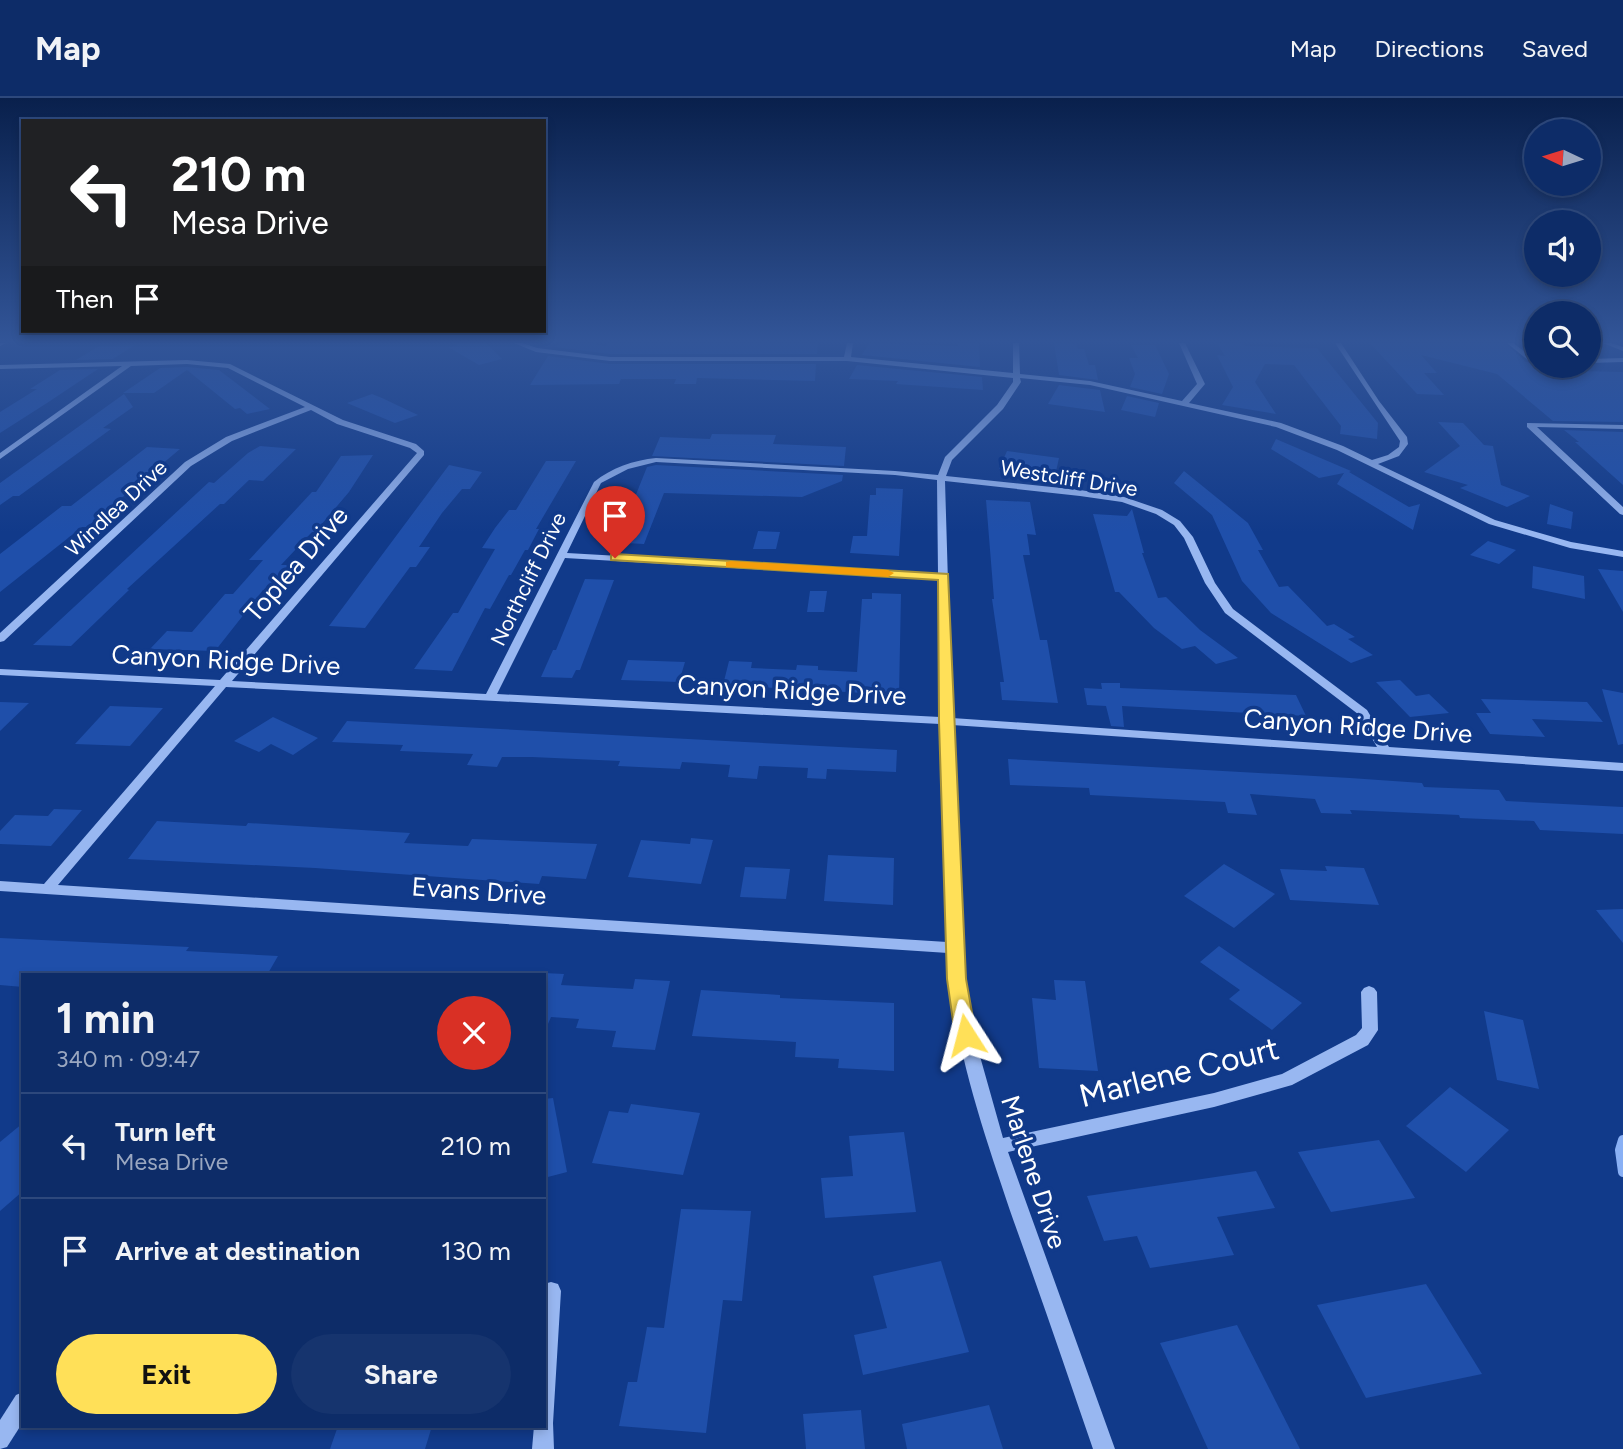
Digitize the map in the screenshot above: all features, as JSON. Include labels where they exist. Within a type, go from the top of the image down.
[{"type":"street","points":[[0,457],[70,406]]},
{"type":"street","points":[[306,406],[310,408]]},
{"type":"street","name":"Marlene Drive","points":[[1001,406],[948,458],[942,478],[946,721],[956,979],[966,1035],[997,1147],[1104,1449]]},
{"type":"street","points":[[1198,406],[1278,425],[1372,463],[1492,522],[1570,545],[1623,554]]},
{"type":"street","points":[[1372,463],[1391,457],[1403,449],[1404,443],[1402,435],[1378,406]]},
{"type":"street","name":"Toplea Drive","points":[[48,888],[421,453],[414,446],[340,422],[310,408]]},
{"type":"street","name":"Windlea Drive","points":[[0,639],[188,464],[229,439],[310,408]]},
{"type":"street","points":[[1623,427],[1531,425],[1623,512]]},
{"type":"street","name":"Westcliff Drive","points":[[639,462],[696,462],[942,478],[1080,493],[1124,500],[1159,512],[1177,523],[1188,537],[1210,583],[1229,611],[1363,712],[1385,750]]},
{"type":"street","name":"Northcliff Drive","points":[[491,696],[598,482],[628,465],[639,462]]},
{"type":"street","points":[[561,555],[944,577]]},
{"type":"street","name":"Canyon Ridge Drive","points":[[0,672],[946,721],[1623,767]]},
{"type":"street","name":"Evans Drive","points":[[0,886],[955,948]]},
{"type":"street","name":"Marlene Court","points":[[997,1147],[1214,1100],[1286,1080],[1362,1040],[1370,1030],[1369,992]]},
{"type":"street","points":[[546,1383],[551,1292]]},
{"type":"street","points":[[0,1440],[21,1405]]},
{"type":"street","points":[[543,1449],[544,1428]]},
{"type":"building","points":[[10,406],[42,406],[0,433],[0,412]]},
{"type":"building","points":[[107,406],[133,407],[103,428],[111,429],[19,496],[13,496],[0,505],[0,483]]},
{"type":"building","points":[[231,406],[266,406],[270,409],[247,414],[240,408]]},
{"type":"building","points":[[354,406],[398,406],[418,415],[395,423]]},
{"type":"building","points":[[1063,406],[1104,406],[1105,412]]},
{"type":"building","points":[[1123,406],[1158,406],[1155,417],[1121,410]]},
{"type":"building","points":[[1228,406],[1271,406],[1276,414]]},
{"type":"building","points":[[1326,406],[1364,406],[1378,423],[1377,439],[1340,434],[1341,426]]},
{"type":"building","points":[[1535,406],[1623,406],[1623,422],[1553,421]]},
{"type":"building","points":[[1438,422],[1463,423],[1484,445],[1493,446],[1501,485],[1530,496],[1507,507],[1460,488],[1468,485],[1424,472],[1460,446]]},
{"type":"building","points":[[1564,430],[1623,432],[1623,485],[1575,442],[1579,442]]},
{"type":"building","points":[[712,434],[776,435],[773,444],[846,447],[844,466],[652,456],[660,437],[710,439]]},
{"type":"building","points":[[1276,439],[1351,471],[1349,472],[1409,507],[1420,504],[1413,530],[1337,484],[1344,473],[1319,478],[1271,449]]},
{"type":"building","points":[[260,446],[296,449],[263,481],[249,480],[224,504],[220,504],[127,589],[129,590],[71,646],[33,645],[209,482],[214,483]]},
{"type":"building","points":[[147,447],[180,449],[87,527],[82,527],[0,592],[0,554],[62,506],[71,506]]},
{"type":"building","points":[[1007,451],[1059,458],[1055,476],[999,469]]},
{"type":"building","points":[[373,455],[349,492],[315,532],[281,565],[289,565],[268,591],[263,590],[215,651],[150,649],[167,631],[192,632],[225,594],[233,594],[263,560],[249,560],[312,492],[316,492],[341,456]]},
{"type":"building","points":[[546,461],[576,461],[536,529],[539,529],[528,550],[525,550],[490,609],[485,608],[452,671],[414,669],[453,613],[458,613],[495,549],[482,548],[509,510],[516,510]]},
{"type":"building","points":[[449,465],[482,472],[470,489],[462,489],[442,513],[419,547],[430,547],[416,567],[410,567],[365,628],[329,626]]},
{"type":"building","points":[[656,465],[843,475],[842,481],[802,497],[664,493],[644,544],[606,542],[626,496],[635,497],[647,467]]},
{"type":"building","points":[[1184,471],[1248,523],[1263,550],[1258,550],[1279,587],[1288,586],[1327,626],[1334,624],[1355,637],[1348,639],[1373,655],[1351,663],[1271,613],[1242,581],[1212,515],[1174,483]]},
{"type":"building","points":[[876,488],[903,489],[899,556],[850,553],[853,536],[867,536],[870,495],[876,495]]},
{"type":"building","points":[[986,500],[1030,502],[1036,535],[1027,534],[1030,555],[1023,555],[1040,640],[1047,640],[1058,703],[1002,700],[1000,682],[1004,682],[992,599]]},
{"type":"building","points":[[1550,504],[1573,512],[1571,529],[1547,524]]},
{"type":"building","points":[[1132,509],[1142,553],[1158,598],[1166,597],[1200,630],[1238,658],[1216,664],[1195,646],[1182,649],[1154,628],[1119,592],[1115,592],[1093,514],[1127,516]]},
{"type":"building","points":[[758,531],[780,532],[776,549],[753,549]]},
{"type":"building","points":[[1488,541],[1516,550],[1499,564],[1470,555]]},
{"type":"building","points":[[1533,566],[1584,576],[1585,599],[1532,588]]},
{"type":"building","points":[[1598,569],[1623,571],[1623,612]]},
{"type":"building","points":[[585,579],[614,580],[580,670],[576,670],[572,678],[541,677],[553,650],[556,650]]},
{"type":"building","points":[[810,591],[827,591],[824,612],[807,612]]},
{"type":"building","points":[[872,593],[901,594],[899,695],[723,685],[729,661],[752,662],[751,668],[796,670],[797,665],[818,666],[818,670],[857,672],[862,599],[872,599]]},
{"type":"building","points":[[628,660],[685,662],[679,682],[621,680]]},
{"type":"building","points":[[1400,680],[1416,696],[1429,694],[1449,713],[1410,717],[1376,682]]},
{"type":"building","points":[[1101,683],[1120,683],[1120,688],[1296,695],[1306,716],[1122,706],[1124,727],[1111,726],[1106,706],[1087,705],[1084,688],[1102,689]]},
{"type":"building","points":[[1602,689],[1623,693],[1623,744],[1618,745]]},
{"type":"building","points":[[1481,699],[1587,702],[1603,722],[1532,719],[1545,737],[1490,734],[1476,713],[1491,713]]},
{"type":"building","points":[[0,702],[29,703],[0,731]]},
{"type":"building","points":[[110,706],[163,708],[130,746],[75,744]]},
{"type":"building","points":[[273,717],[318,738],[293,755],[271,744],[259,752],[234,741]]},
{"type":"building","points":[[347,721],[897,750],[896,772],[827,769],[826,779],[807,778],[808,768],[759,766],[757,779],[728,777],[730,765],[682,762],[680,769],[618,766],[620,761],[502,757],[497,767],[467,765],[473,754],[400,751],[403,745],[332,742]]},
{"type":"building","points":[[1008,759],[1350,778],[1422,783],[1424,787],[1499,790],[1506,801],[1623,807],[1623,834],[1540,830],[1534,821],[1460,818],[1459,815],[1350,810],[1352,814],[1321,813],[1315,799],[1250,794],[1257,815],[1228,813],[1225,802],[1090,795],[1089,788],[1010,785]]},
{"type":"building","points":[[54,809],[82,810],[51,846],[0,844],[0,831],[15,815],[48,816]]},
{"type":"building","points":[[157,821],[246,826],[248,823],[410,833],[404,843],[468,846],[472,839],[597,844],[586,879],[542,876],[539,884],[315,868],[128,859]]},
{"type":"building","points":[[691,838],[713,840],[701,884],[628,877],[641,840],[690,844]]},
{"type":"building","points":[[828,855],[894,858],[893,905],[824,901]]},
{"type":"building","points":[[1224,864],[1275,894],[1234,928],[1184,896]]},
{"type":"building","points":[[1325,866],[1364,868],[1379,905],[1290,900],[1280,869],[1327,871]]},
{"type":"building","points":[[745,867],[790,869],[786,899],[740,897]]},
{"type":"building","points":[[1623,909],[1623,943],[1596,910]]},
{"type":"building","points":[[0,938],[189,947],[186,951],[278,956],[268,973],[21,973],[21,987],[0,985]]},
{"type":"building","points":[[1219,946],[1302,1003],[1272,1030],[1229,999],[1240,990],[1200,962]]},
{"type":"building","points":[[546,973],[564,974],[561,985],[633,989],[635,979],[670,981],[655,1050],[612,1047],[616,1031],[576,1028],[579,1019],[551,1017],[548,1024]]},
{"type":"building","points":[[1054,980],[1085,981],[1098,1071],[1039,1068],[1032,998],[1056,1000]]},
{"type":"building","points":[[701,990],[780,995],[780,998],[894,1003],[894,1071],[838,1068],[839,1059],[795,1057],[796,1042],[692,1036]]},
{"type":"building","points":[[1484,1011],[1523,1020],[1539,1089],[1497,1080]]},
{"type":"building","points":[[1450,1087],[1509,1130],[1466,1172],[1406,1126]]},
{"type":"building","points":[[553,1098],[567,1172],[546,1177],[546,1099]]},
{"type":"building","points":[[631,1104],[700,1113],[683,1175],[592,1163],[609,1111],[628,1113]]},
{"type":"building","points":[[21,1125],[21,1193],[0,1211],[0,1142]]},
{"type":"building","points":[[904,1132],[916,1212],[825,1218],[821,1178],[853,1176],[849,1136]]},
{"type":"building","points":[[1379,1140],[1415,1198],[1331,1212],[1298,1152]]},
{"type":"building","points":[[1256,1171],[1275,1208],[1217,1217],[1234,1255],[1150,1268],[1137,1236],[1104,1241],[1087,1196]]},
{"type":"building","points":[[681,1209],[751,1211],[742,1301],[723,1300],[706,1433],[619,1426],[628,1382],[637,1382],[647,1327],[664,1328]]},
{"type":"building","points":[[941,1261],[969,1352],[863,1375],[854,1335],[887,1328],[873,1276]]},
{"type":"building","points":[[1426,1284],[1482,1374],[1366,1398],[1317,1305]]},
{"type":"building","points":[[1237,1325],[1300,1449],[1208,1449],[1160,1343]]},
{"type":"building","points":[[989,1405],[1003,1449],[907,1449],[902,1424]]},
{"type":"building","points":[[861,1410],[865,1449],[806,1449],[803,1414]]},
{"type":"building","points":[[337,1428],[431,1428],[425,1449],[330,1449]]},
{"type":"waterway","points":[[1623,1140],[1620,1150],[1623,1172]]},
{"type":"slow traffic","points":[[731,564],[888,573]]},
{"type":"route","points":[[615,558],[944,577],[946,721],[956,979],[966,1035]]}]
